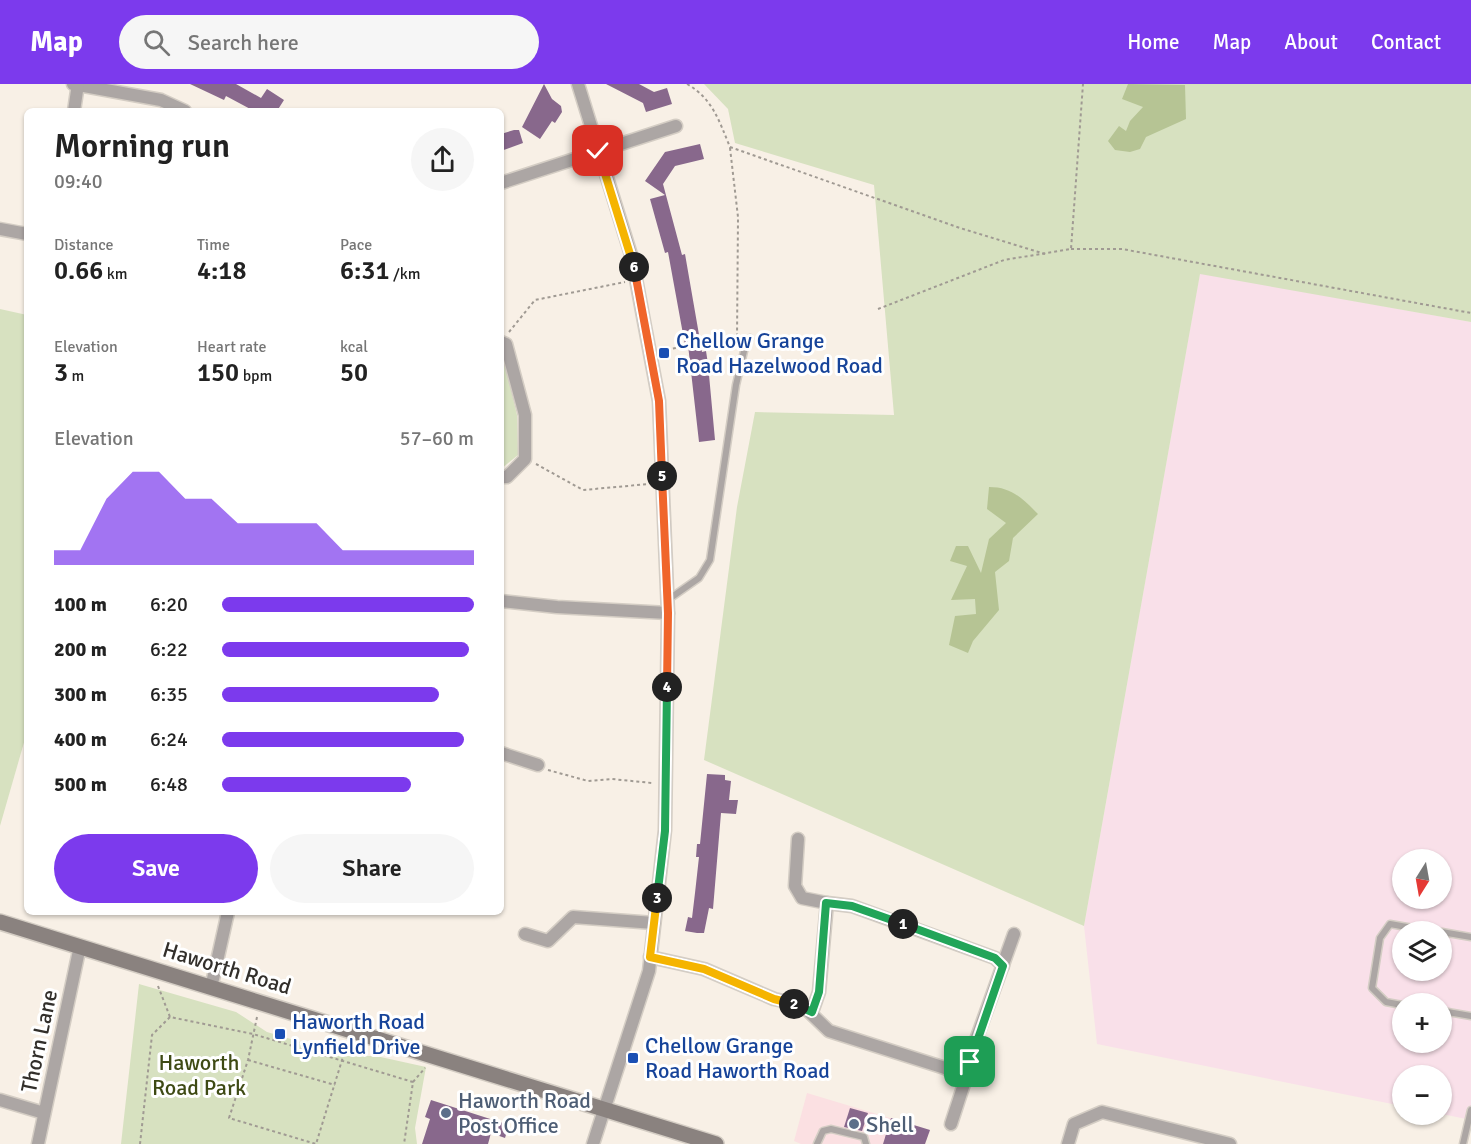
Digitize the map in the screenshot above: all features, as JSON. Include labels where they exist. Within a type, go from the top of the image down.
[{"type":"main road","name":"Haworth Road","points":[[0,922],[716,1144]]},
{"type":"street","points":[[73,84],[161,100],[178,108]]},
{"type":"street","points":[[74,108],[78,84]]},
{"type":"street","points":[[578,84],[636,279],[659,401],[668,599],[665,831],[649,971],[593,1144]]},
{"type":"street","points":[[504,182],[676,126]]},
{"type":"street","points":[[0,229],[24,233]]},
{"type":"street","points":[[504,337],[525,415],[525,459],[507,477],[504,477]]},
{"type":"street","points":[[504,601],[557,608],[668,613]]},
{"type":"street","points":[[504,754],[538,765]]},
{"type":"street","points":[[798,839],[795,886],[802,898],[852,906],[995,958],[1003,966]]},
{"type":"street","points":[[812,1012],[819,992],[826,903]]},
{"type":"street","points":[[211,988],[227,915]]},
{"type":"street","points":[[525,934],[548,941],[573,917],[654,923]]},
{"type":"street","points":[[951,1124],[964,1084],[962,1078],[1014,934]]},
{"type":"street","name":"Thorn Lane","points":[[38,1144],[80,946]]},
{"type":"street","points":[[650,957],[720,975],[774,999],[802,1005],[830,1031],[945,1068],[962,1078]]},
{"type":"street","points":[[0,1100],[45,1113]]},
{"type":"street","points":[[1068,1144],[1074,1124],[1102,1112],[1230,1144]]},
{"type":"lane","points":[[668,599],[699,578],[710,560],[736,385],[745,346],[750,338]]},
{"type":"lane","points":[[1392,924],[1380,938],[1372,988],[1386,1002],[1392,1003]]},
{"type":"lane","points":[[1452,934],[1471,937]]},
{"type":"lane","points":[[1452,1013],[1471,1016]]},
{"type":"lane","points":[[1463,1144],[1471,1110]]},
{"type":"lane","points":[[817,1144],[823,1131],[831,1129],[864,1137],[866,1144]]},
{"type":"path","points":[[687,84],[700,91],[712,105],[730,147],[738,217],[736,339]]},
{"type":"path","points":[[1071,249],[1083,84]]},
{"type":"path","points":[[730,147],[960,228],[1045,254]]},
{"type":"path","points":[[878,309],[1005,260],[1071,249],[1122,249],[1471,313]]},
{"type":"path","points":[[504,337],[535,300],[636,279]]},
{"type":"path","points":[[650,352],[750,338]]},
{"type":"path","points":[[525,459],[583,490],[663,483]]},
{"type":"path","points":[[538,765],[556,775],[588,781],[612,779],[666,784]]},
{"type":"path","points":[[152,969],[170,1017]]},
{"type":"path","points":[[260,1002],[248,1060],[229,1118],[316,1144],[352,1030]]},
{"type":"path","points":[[170,1017],[253,1034],[413,1082]]},
{"type":"path","points":[[140,1144],[152,1035],[170,1017]]},
{"type":"path","points":[[248,1060],[335,1085]]},
{"type":"path","points":[[404,1144],[413,1082],[426,1067]]},
{"type":"shaded area","points":[[1200,273],[1471,322],[1471,1120],[1452,1116],[1452,1065],[1392,1065],[1392,1104],[1097,1044],[1084,926]]},
{"type":"shaded area","name":"Shell","points":[[807,1093],[930,1130],[925,1144],[801,1144],[794,1141]]},
{"type":"green space","points":[[704,84],[1471,84],[1471,322],[1200,274],[1084,926],[704,760],[737,507],[755,412],[894,415],[874,185],[735,143],[728,109]]},
{"type":"green space","points":[[1128,84],[1185,85],[1186,119],[1146,137],[1140,149],[1130,152],[1115,150],[1108,141],[1119,126],[1126,131],[1130,121],[1143,107],[1122,99]]},
{"type":"green space","points":[[0,309],[24,314],[24,742],[0,826]]},
{"type":"green space","points":[[504,361],[517,415],[518,455],[504,467]]},
{"type":"green space","points":[[989,487],[1011,492],[1038,514],[1013,538],[1009,561],[995,572],[999,610],[973,641],[968,653],[949,645],[955,616],[976,614],[975,599],[951,600],[967,566],[950,561],[956,546],[968,546],[981,573],[989,539],[1006,523],[987,509]]},
{"type":"green space","name":"Haworth Road Park","points":[[139,984],[236,1012],[267,1032],[348,1056],[376,1056],[426,1067],[415,1128],[417,1144],[121,1144]]},
{"type":"building","points":[[190,84],[236,84],[261,98],[267,89],[284,100],[279,108],[248,108],[226,96],[224,100]]},
{"type":"building","points":[[544,84],[552,99],[561,106],[562,112],[555,123],[552,121],[540,139],[522,127]]},
{"type":"building","points":[[606,84],[639,84],[654,92],[667,88],[672,104],[646,112],[643,103]]},
{"type":"building","points":[[519,130],[523,143],[504,150],[504,133]]},
{"type":"building","points":[[700,144],[704,159],[675,166],[663,184],[682,255],[685,254],[702,352],[706,351],[708,364],[715,440],[699,442],[688,345],[685,345],[668,252],[665,253],[650,199],[665,195],[645,181],[665,152]]},
{"type":"building","points":[[707,774],[725,775],[725,780],[731,781],[729,800],[738,800],[736,814],[721,813],[713,909],[709,908],[704,933],[697,933],[685,931],[688,917],[692,918],[699,857],[696,857],[697,844],[700,844]]},
{"type":"building","points":[[431,1100],[509,1125],[505,1138],[491,1133],[488,1144],[422,1144],[430,1119],[425,1117]]},
{"type":"building","points":[[850,1108],[868,1113],[862,1131],[844,1127]]},
{"type":"building","points":[[891,1118],[930,1130],[925,1144],[883,1144]]},
{"type":"place","name":"Chellow Grange Road Hazelwood Road","points":[[664,353]]},
{"type":"place","name":"Haworth Road Lynfield Drive","points":[[280,1034]]},
{"type":"place","name":"Chellow Grange Road Haworth Road","points":[[633,1058]]},
{"type":"place","name":"Haworth Road Post Office","points":[[446,1113]]},
{"type":"place","name":"Shell","points":[[854,1124]]},
{"type":"route","points":[[598,151],[632,258],[659,401],[668,613],[666,784],[665,831],[650,957],[704,969],[774,999],[802,1005],[812,1012],[819,992],[826,903],[852,906],[995,958],[1003,966],[970,1062]]}]
